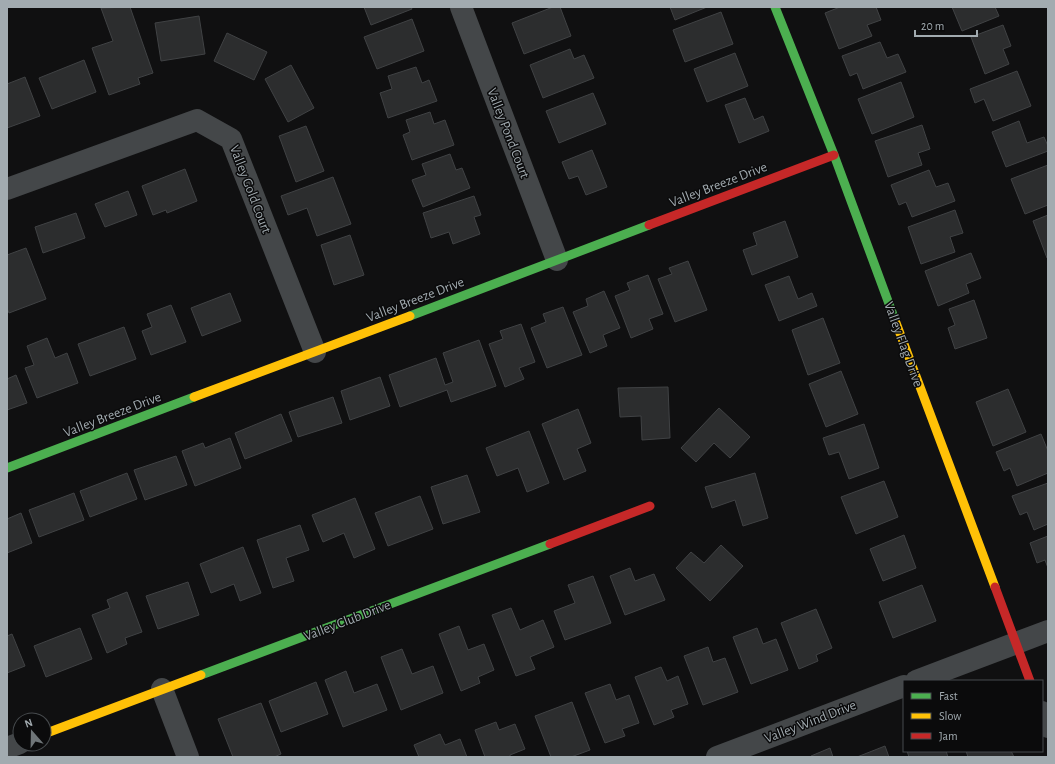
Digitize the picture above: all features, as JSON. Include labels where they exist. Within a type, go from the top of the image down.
[{"type":"street","name":"Valley Pond Court","points":[[461,7],[557,260]]},
{"type":"street","name":"Valley Flag Drive","points":[[775,7],[834,155],[1030,680]]},
{"type":"street","name":"Valley Gold Court","points":[[7,189],[197,120],[231,139],[315,352]]},
{"type":"street","name":"Valley Breeze Drive","points":[[7,468],[834,155]]},
{"type":"street","name":"Valley Club Drive","points":[[52,731],[650,506]]},
{"type":"street","points":[[919,680],[1048,631]]},
{"type":"street","name":"Valley Wind Drive","points":[[717,757],[903,686]]},
{"type":"street","points":[[162,690],[188,757]]},
{"type":"street","points":[[1043,714],[1048,727]]},
{"type":"building","points":[[130,7],[153,73],[138,78],[140,84],[109,95],[92,48],[113,41],[101,8]]},
{"type":"building","points":[[364,7],[411,7],[412,9],[371,25]]},
{"type":"building","points":[[553,7],[560,7],[571,36],[524,54],[512,23]]},
{"type":"building","points":[[670,7],[707,7],[675,20]]},
{"type":"building","points":[[840,7],[876,7],[881,20],[867,25],[872,36],[839,49],[825,13]]},
{"type":"building","points":[[952,7],[995,7],[999,16],[962,31]]},
{"type":"building","points":[[721,12],[733,44],[685,62],[673,30]]},
{"type":"building","points":[[199,16],[205,54],[161,61],[155,23]]},
{"type":"building","points":[[412,19],[424,51],[377,69],[364,37]]},
{"type":"building","points":[[1003,25],[1011,46],[1003,49],[1009,64],[985,74],[971,37]]},
{"type":"building","points":[[227,33],[267,52],[254,80],[214,61]]},
{"type":"building","points":[[880,42],[887,58],[898,54],[906,72],[863,89],[857,73],[850,76],[842,56]]},
{"type":"building","points":[[570,49],[574,59],[584,55],[594,78],[543,98],[530,65]]},
{"type":"building","points":[[735,53],[748,86],[707,102],[694,69]]},
{"type":"building","points":[[84,60],[96,92],[52,109],[39,78]]},
{"type":"building","points":[[291,65],[314,108],[288,122],[265,79]]},
{"type":"building","points":[[416,67],[422,83],[429,80],[437,101],[388,118],[380,93],[392,89],[388,76]]},
{"type":"building","points":[[1017,71],[1031,106],[993,121],[984,99],[975,103],[970,89]]},
{"type":"building","points":[[25,77],[40,116],[7,128],[7,84]]},
{"type":"building","points":[[901,82],[914,117],[872,134],[858,99]]},
{"type":"building","points":[[593,93],[606,124],[559,143],[546,111]]},
{"type":"building","points":[[745,98],[754,120],[763,116],[769,131],[739,143],[725,105]]},
{"type":"building","points":[[430,112],[434,124],[445,120],[454,145],[412,160],[403,135],[410,132],[406,120]]},
{"type":"building","points":[[1019,121],[1027,143],[1044,137],[1048,146],[1048,151],[1006,167],[992,132]]},
{"type":"building","points":[[922,125],[930,149],[918,153],[922,165],[888,177],[875,141]]},
{"type":"building","points":[[306,126],[324,171],[296,182],[279,136]]},
{"type":"building","points":[[592,150],[607,187],[586,195],[578,176],[569,179],[562,162]]},
{"type":"building","points":[[450,154],[456,170],[462,168],[470,188],[423,207],[412,180],[426,175],[422,164]]},
{"type":"building","points":[[1048,165],[1048,205],[1025,214],[1011,179]]},
{"type":"building","points":[[185,169],[197,201],[167,213],[166,210],[153,215],[142,186]]},
{"type":"building","points":[[929,170],[936,187],[948,183],[955,201],[912,217],[906,202],[899,205],[891,185]]},
{"type":"building","points":[[333,177],[351,224],[317,236],[307,208],[288,215],[281,196]]},
{"type":"building","points":[[128,191],[137,215],[105,227],[95,204]]},
{"type":"building","points":[[474,196],[481,215],[474,217],[480,234],[453,244],[449,232],[431,238],[423,213]]},
{"type":"building","points":[[955,210],[963,233],[950,237],[955,252],[921,264],[908,227]]},
{"type":"building","points":[[76,213],[85,238],[43,253],[35,227]]},
{"type":"building","points":[[1048,215],[1048,258],[1047,258],[1033,221]]},
{"type":"building","points":[[785,221],[798,257],[752,275],[743,250],[757,245],[753,233]]},
{"type":"building","points":[[350,235],[364,275],[334,285],[321,245]]},
{"type":"building","points":[[26,248],[46,299],[9,313],[7,308],[7,255]]},
{"type":"building","points":[[971,253],[981,278],[966,284],[969,293],[938,306],[925,271]]},
{"type":"building","points":[[688,261],[707,310],[675,322],[658,279],[672,274],[669,268]]},
{"type":"building","points":[[648,275],[663,314],[649,319],[653,329],[631,338],[615,296],[630,290],[627,283]]},
{"type":"building","points":[[789,276],[798,299],[812,293],[817,306],[779,321],[765,285]]},
{"type":"building","points":[[604,291],[620,328],[603,335],[607,346],[590,353],[573,312],[588,306],[586,299]]},
{"type":"building","points":[[230,293],[241,321],[202,336],[191,308]]},
{"type":"building","points":[[974,300],[987,338],[955,349],[948,328],[955,325],[949,309]]},
{"type":"building","points":[[171,305],[186,342],[151,355],[142,331],[152,327],[147,314]]},
{"type":"building","points":[[563,307],[582,355],[547,368],[531,328],[546,322],[543,314]]},
{"type":"building","points":[[823,318],[840,363],[808,375],[792,330]]},
{"type":"building","points":[[521,324],[535,362],[519,368],[524,379],[505,387],[489,344],[503,339],[500,331]]},
{"type":"building","points":[[124,327],[136,359],[90,376],[78,344]]},
{"type":"building","points":[[47,338],[55,358],[67,353],[78,383],[37,398],[25,368],[34,365],[27,346]]},
{"type":"building","points":[[479,340],[496,386],[451,402],[447,390],[400,407],[389,375],[436,358],[445,385],[453,382],[443,353]]},
{"type":"building","points":[[841,371],[858,414],[826,427],[809,384]]},
{"type":"building","points":[[16,375],[27,403],[7,410],[7,379]]},
{"type":"building","points":[[380,377],[390,406],[350,420],[341,391]]},
{"type":"building","points":[[668,387],[670,438],[642,440],[641,416],[620,417],[618,388]]},
{"type":"building","points":[[1008,389],[1026,432],[993,446],[976,402]]},
{"type":"building","points":[[333,397],[342,423],[298,437],[289,412]]},
{"type":"building","points":[[719,408],[750,437],[730,458],[714,443],[696,462],[681,448]]},
{"type":"building","points":[[578,409],[591,443],[577,449],[586,471],[564,480],[542,424]]},
{"type":"building","points":[[281,414],[292,441],[245,459],[235,433]]},
{"type":"building","points":[[864,424],[879,468],[849,479],[839,452],[829,455],[823,438]]},
{"type":"building","points":[[529,431],[549,483],[527,492],[518,468],[497,476],[486,448]]},
{"type":"building","points":[[1041,434],[1048,451],[1048,473],[1017,486],[1010,468],[1004,471],[996,452]]},
{"type":"building","points":[[230,438],[241,468],[195,486],[182,451],[203,443],[205,448]]},
{"type":"building","points":[[176,456],[187,485],[145,500],[134,470]]},
{"type":"building","points":[[127,473],[137,499],[90,517],[80,491]]},
{"type":"building","points":[[755,473],[768,518],[743,526],[735,500],[712,508],[705,487]]},
{"type":"building","points":[[467,475],[480,512],[443,524],[431,487]]},
{"type":"building","points":[[884,481],[898,517],[856,534],[841,497]]},
{"type":"building","points":[[1048,483],[1048,524],[1034,530],[1027,512],[1020,515],[1012,496]]},
{"type":"building","points":[[74,493],[84,520],[39,537],[29,510]]},
{"type":"building","points":[[420,496],[433,529],[388,546],[375,513]]},
{"type":"building","points":[[355,498],[375,549],[354,558],[344,533],[323,542],[312,515]]},
{"type":"building","points":[[21,513],[32,543],[7,553],[7,519]]},
{"type":"building","points":[[300,525],[309,550],[286,558],[294,581],[273,588],[257,540]]},
{"type":"building","points":[[904,535],[916,568],[883,581],[870,549]]},
{"type":"building","points":[[1048,536],[1048,568],[1045,560],[1037,563],[1030,543]]},
{"type":"building","points":[[721,545],[743,566],[710,601],[676,568],[691,552],[704,563]]},
{"type":"building","points":[[243,547],[261,593],[240,601],[234,584],[211,593],[200,564]]},
{"type":"building","points":[[630,568],[635,581],[654,574],[665,600],[625,615],[610,576]]},
{"type":"building","points":[[593,576],[611,623],[565,640],[554,611],[575,603],[568,585]]},
{"type":"building","points":[[188,582],[199,615],[158,629],[146,596]]},
{"type":"building","points":[[922,585],[936,621],[893,638],[879,602]]},
{"type":"building","points":[[127,592],[142,632],[125,638],[127,644],[107,653],[92,615],[110,608],[107,600]]},
{"type":"building","points":[[511,608],[520,630],[543,620],[554,647],[530,657],[535,669],[516,676],[492,615]]},
{"type":"building","points":[[816,609],[832,648],[816,655],[818,661],[799,669],[781,623]]},
{"type":"building","points":[[459,626],[468,650],[484,644],[494,670],[478,677],[480,683],[461,691],[439,634]]},
{"type":"building","points":[[80,628],[92,659],[46,677],[34,646]]},
{"type":"building","points":[[757,628],[763,644],[776,639],[788,670],[751,684],[733,637]]},
{"type":"building","points":[[12,634],[25,666],[7,673],[7,636]]},
{"type":"building","points":[[708,647],[713,662],[725,658],[738,692],[703,705],[684,656]]},
{"type":"building","points":[[402,649],[412,674],[433,666],[443,693],[401,710],[381,657]]},
{"type":"building","points":[[661,667],[667,681],[678,676],[688,704],[671,710],[674,717],[654,725],[635,677]]},
{"type":"building","points":[[346,671],[354,693],[377,684],[387,710],[343,727],[325,680]]},
{"type":"building","points":[[316,682],[328,714],[281,732],[269,701]]},
{"type":"building","points":[[610,684],[616,700],[629,695],[639,723],[622,729],[625,736],[605,743],[585,693]]},
{"type":"building","points":[[572,702],[590,750],[571,757],[551,757],[535,716]]},
{"type":"building","points":[[261,703],[281,754],[274,757],[233,757],[218,719]]},
{"type":"building","points":[[496,722],[499,730],[515,724],[525,749],[510,755],[510,757],[485,757],[475,730]]},
{"type":"building","points":[[440,734],[445,745],[460,739],[467,757],[419,757],[414,745]]},
{"type":"building","points":[[885,746],[889,757],[857,757]]},
{"type":"building","points":[[830,748],[833,757],[811,756]]},
{"type":"building","points":[[907,752],[946,752],[948,757],[909,757]]},
{"type":"building","points":[[966,752],[1012,752],[1014,757],[968,757]]},
{"type":"traffic: fast","points":[[775,7],[834,155],[895,320]]},
{"type":"traffic: fast","points":[[410,316],[649,225]]},
{"type":"traffic: fast","points":[[7,468],[194,397]]},
{"type":"traffic: fast","points":[[201,675],[550,544]]},
{"type":"traffic: slow","points":[[194,397],[410,316]]},
{"type":"traffic: slow","points":[[895,320],[995,587]]},
{"type":"traffic: slow","points":[[52,731],[201,675]]},
{"type":"traffic: jam","points":[[649,225],[834,155]]},
{"type":"traffic: jam","points":[[550,544],[650,506]]},
{"type":"traffic: jam","points":[[995,587],[1030,680]]}]
